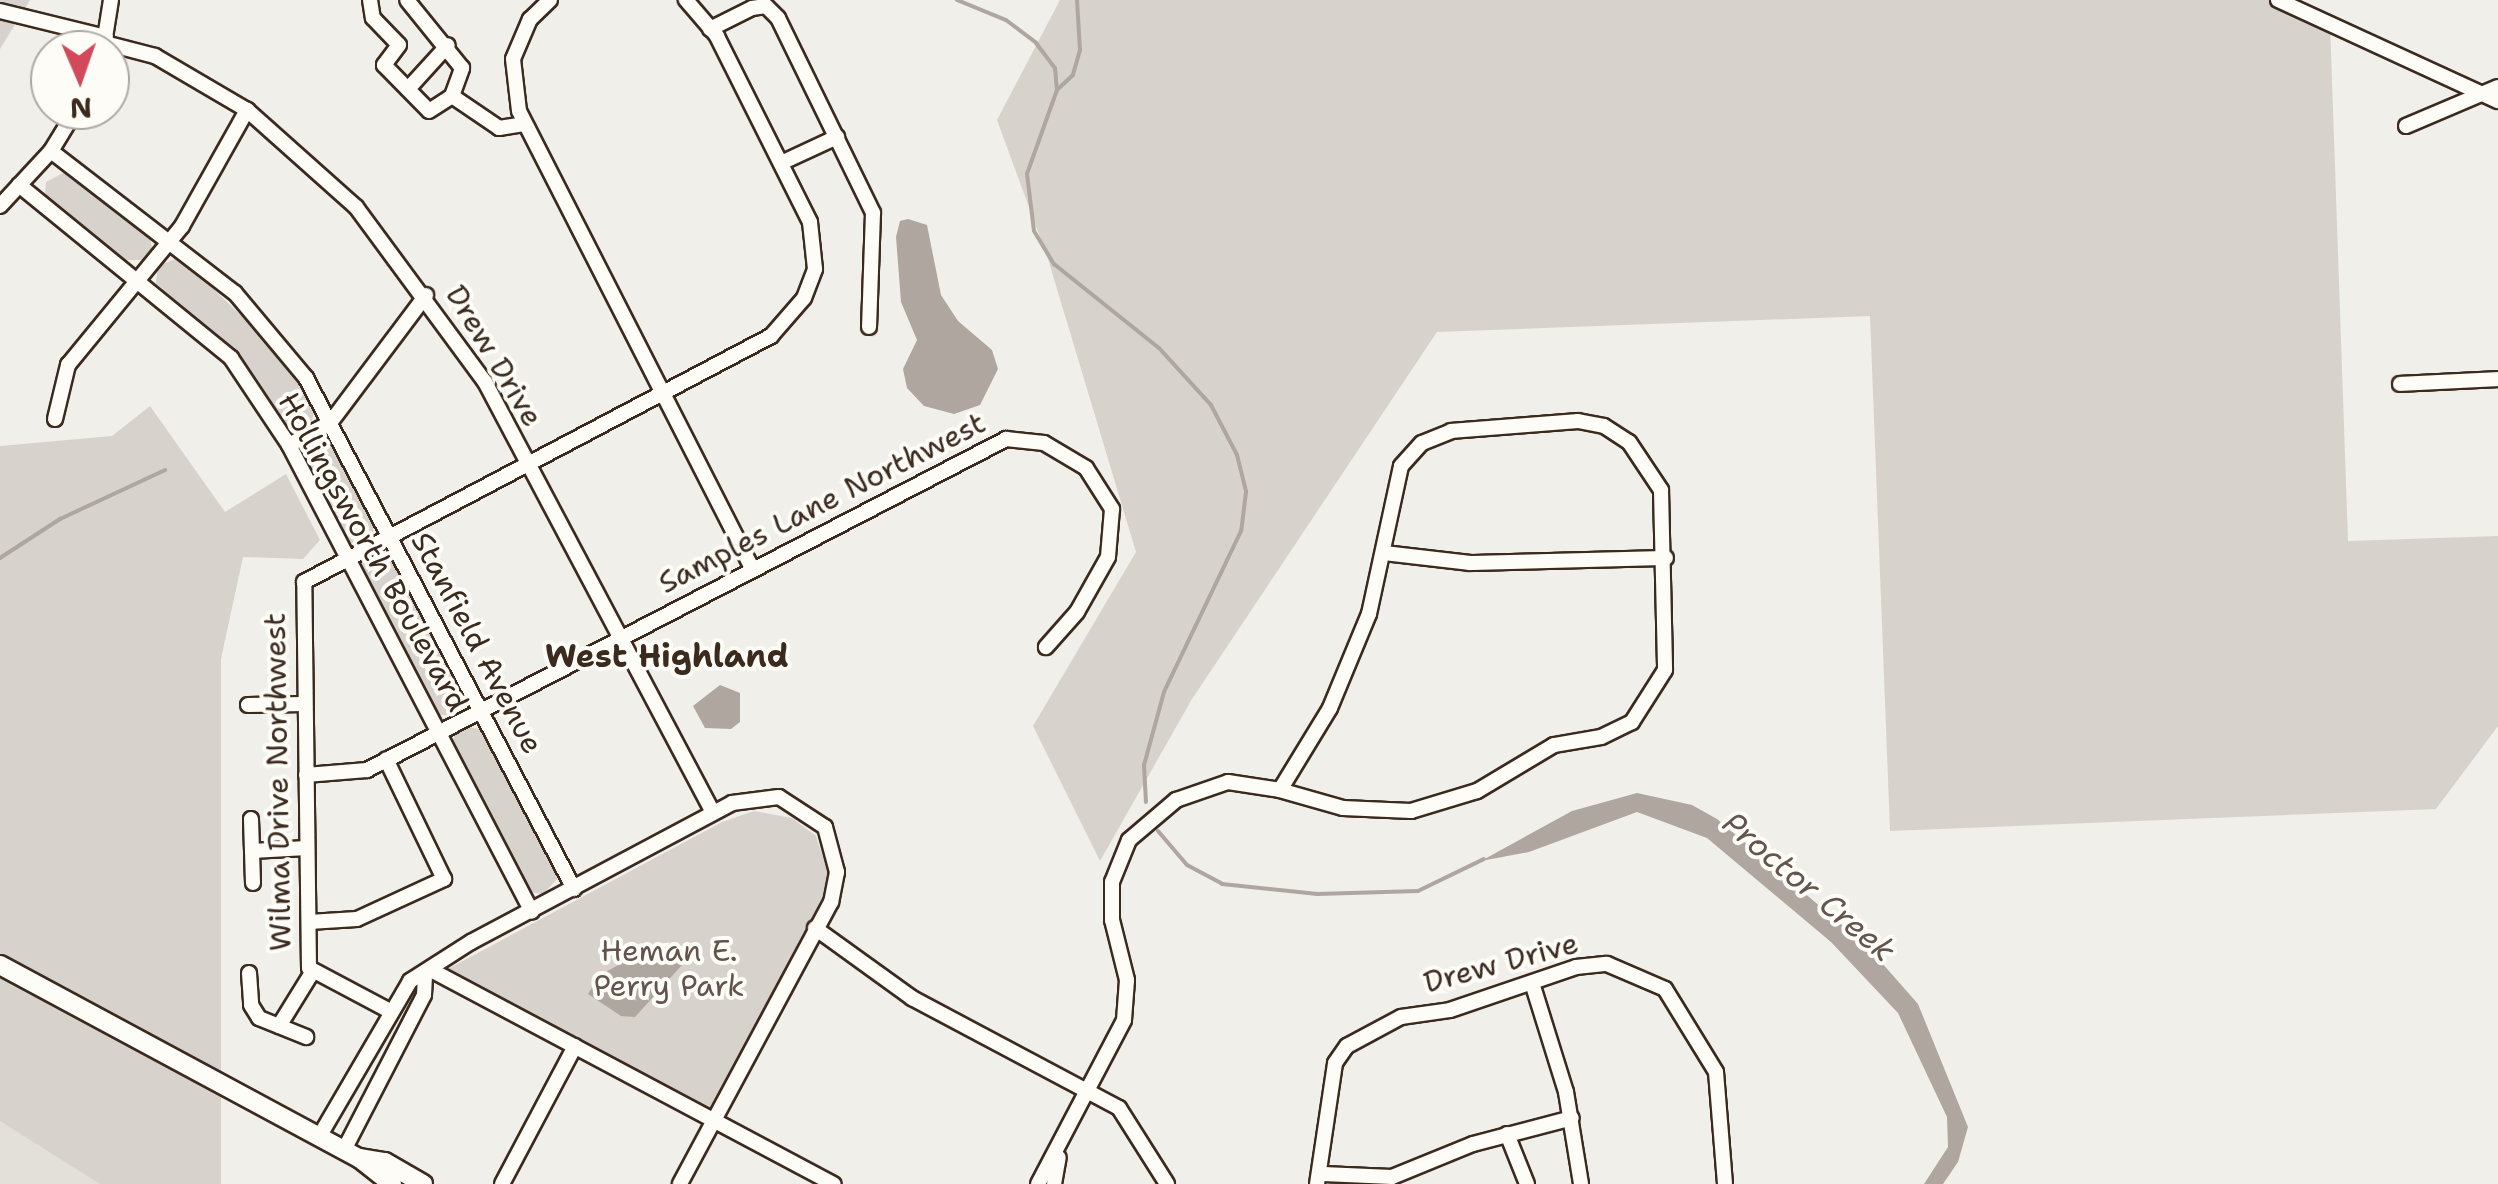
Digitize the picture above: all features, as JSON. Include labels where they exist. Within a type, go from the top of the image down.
[{"type":"street","points":[[106,30],[111,0]]},
{"type":"street","points":[[370,0],[373,18],[400,45],[384,65],[429,111],[452,96],[462,68],[448,45],[407,0]]},
{"type":"street","points":[[550,0],[530,19],[513,59],[524,124],[752,568]]},
{"type":"street","points":[[348,556],[390,539],[771,336],[804,298],[815,269],[810,222],[710,28],[686,0]]},
{"type":"street","points":[[2278,0],[2498,101]]},
{"type":"street","points":[[710,28],[766,6],[837,137],[876,225],[868,327]]},
{"type":"street","name":"Drew Drive","points":[[0,12],[60,30]]},
{"type":"street","points":[[408,89],[448,45]]},
{"type":"street","name":"Drew Drive","points":[[130,50],[155,56],[246,110],[356,207],[426,296],[485,382],[616,640],[713,812]]},
{"type":"street","points":[[2406,126],[2478,92],[2498,87]]},
{"type":"street","points":[[452,96],[499,128],[524,124]]},
{"type":"street","points":[[55,419],[68,365],[171,239],[246,110]]},
{"type":"street","points":[[0,206],[63,130]]},
{"type":"street","points":[[782,163],[837,137]]},
{"type":"street","name":"Stanfield Avenue","points":[[50,150],[171,239],[268,328],[330,422],[574,889]]},
{"type":"street","name":"Hollingsworth Boulevard","points":[[19,185],[140,279],[231,358],[289,445],[532,912]]},
{"type":"street","points":[[289,445],[330,422],[426,296]]},
{"type":"street","points":[[2400,384],[2498,378]]},
{"type":"street","points":[[1038,1184],[1060,1152],[1128,1003],[1112,882],[1129,840],[1176,800],[1228,782],[1280,790],[1327,806],[1411,811],[1476,791],[1554,745],[1601,737],[1632,722],[1664,670],[1666,558],[1661,490],[1652,469],[1616,434],[1578,422],[1478,426],[1422,443],[1401,466],[1384,553],[1350,664],[1280,790]]},
{"type":"street","name":"Samples Lane Northwest","points":[[306,775],[367,770],[973,451],[1006,439],[1044,443],[1086,468],[1112,509],[1108,557],[1077,612],[1046,646]]},
{"type":"street","points":[[1384,553],[1470,564],[1666,558]]},
{"type":"street","name":"Wilma Drive Northwest","points":[[280,1026],[313,972],[308,922],[304,582],[348,556]]},
{"type":"street","points":[[248,706],[304,704]]},
{"type":"street","points":[[308,922],[357,919],[444,879],[386,759]]},
{"type":"street","points":[[319,1138],[388,1010],[410,981],[713,812],[749,798],[779,797],[825,827],[836,872],[831,902],[680,1184]]},
{"type":"street","points":[[251,818],[253,884]]},
{"type":"street","points":[[252,851],[307,848]]},
{"type":"street","points":[[816,928],[912,998],[1134,1123],[1166,1184]]},
{"type":"street","name":"Drew Drive","points":[[1320,1179],[1335,1063],[1348,1046],[1400,1017],[1533,986],[1576,967],[1607,964],[1665,989],[1716,1072],[1724,1184]]},
{"type":"street","points":[[0,965],[351,1154],[392,1184]]},
{"type":"street","name":"Wilma Drive Northwest","points":[[313,972],[388,1010]]},
{"type":"street","points":[[249,974],[251,1005],[259,1018],[306,1038]]},
{"type":"street","points":[[428,974],[575,1046],[834,1184]]},
{"type":"street","points":[[351,1154],[424,995],[428,974]]},
{"type":"street","points":[[1533,986],[1572,1118],[1582,1184]]},
{"type":"street","points":[[502,1184],[575,1046]]},
{"type":"street","points":[[1320,1179],[1392,1178],[1506,1134],[1572,1118]]},
{"type":"street","points":[[1506,1134],[1527,1184]]},
{"type":"street","points":[[1054,1184],[1060,1152]]},
{"type":"street","points":[[351,1154],[384,1162],[423,1184]]},
{"type":"shaded area","points":[[908,219],[927,225],[941,295],[958,321],[992,350],[998,369],[980,405],[954,414],[924,406],[907,388],[903,369],[917,340],[901,302],[896,237],[900,221]]},
{"type":"shaded area","points":[[720,685],[740,693],[740,722],[731,729],[705,728],[693,706]]},
{"type":"shaded area","points":[[1637,793],[1692,805],[1717,819],[1867,946],[1918,1004],[1968,1127],[1958,1162],[1943,1184],[1924,1184],[1948,1147],[1947,1117],[1898,1013],[1831,942],[1707,838],[1637,812],[1529,852],[1481,861],[1572,811]]},
{"type":"shaded area","points":[[658,944],[682,953],[682,965],[635,1017],[621,1016],[588,994],[600,975]]},
{"type":"shaded area","points":[[0,1121],[47,1149],[100,1184],[0,1184]]},
{"type":"green space","points":[[0,0],[30,0],[0,49]]},
{"type":"green space","points":[[1060,0],[2289,0],[2330,23],[2348,541],[2498,536],[2498,726],[2436,809],[1890,831],[1870,316],[1437,332],[1192,699],[1100,861],[1033,726],[1136,552],[1048,259],[997,120]]},
{"type":"green space","points":[[67,171],[149,233],[152,248],[144,260],[123,260],[45,199],[46,182]]},
{"type":"green space","points":[[180,257],[277,350],[315,408],[311,424],[298,431],[283,425],[238,360],[156,283],[158,266]]},
{"type":"green space","points":[[150,406],[225,512],[286,474],[320,540],[303,559],[243,557],[221,659],[221,1184],[100,1184],[0,1121],[0,446],[112,436]]},
{"type":"green space","points":[[315,441],[333,441],[374,520],[373,532],[361,542],[347,543],[302,462],[304,449]]},
{"type":"green space","points":[[378,552],[394,558],[466,695],[455,715],[435,715],[361,572],[362,561]]},
{"type":"green space","points":[[468,727],[484,730],[560,876],[543,894],[529,892],[452,744],[455,733]]},
{"type":"green space","name":"Heman E. Perry Park","points":[[754,811],[792,818],[816,836],[831,881],[710,1110],[444,971],[722,822]]},
{"type":"waterway","points":[[957,0],[1006,20],[1036,43],[1055,68],[1057,90]]},
{"type":"waterway","name":"Proctor Creek","points":[[1077,0],[1080,50],[1073,75],[1057,90],[1027,174],[1034,231],[1054,264],[1159,348],[1211,405],[1237,455],[1246,492],[1241,531],[1164,692],[1144,765],[1146,802]]},
{"type":"waterway","points":[[0,558],[60,519],[165,470]]},
{"type":"waterway","name":"Proctor Creek","points":[[1158,831],[1187,865],[1222,884],[1317,894],[1418,891],[1484,859]]},
{"type":"district","name":"West Highland","points":[[667,656]]}]
